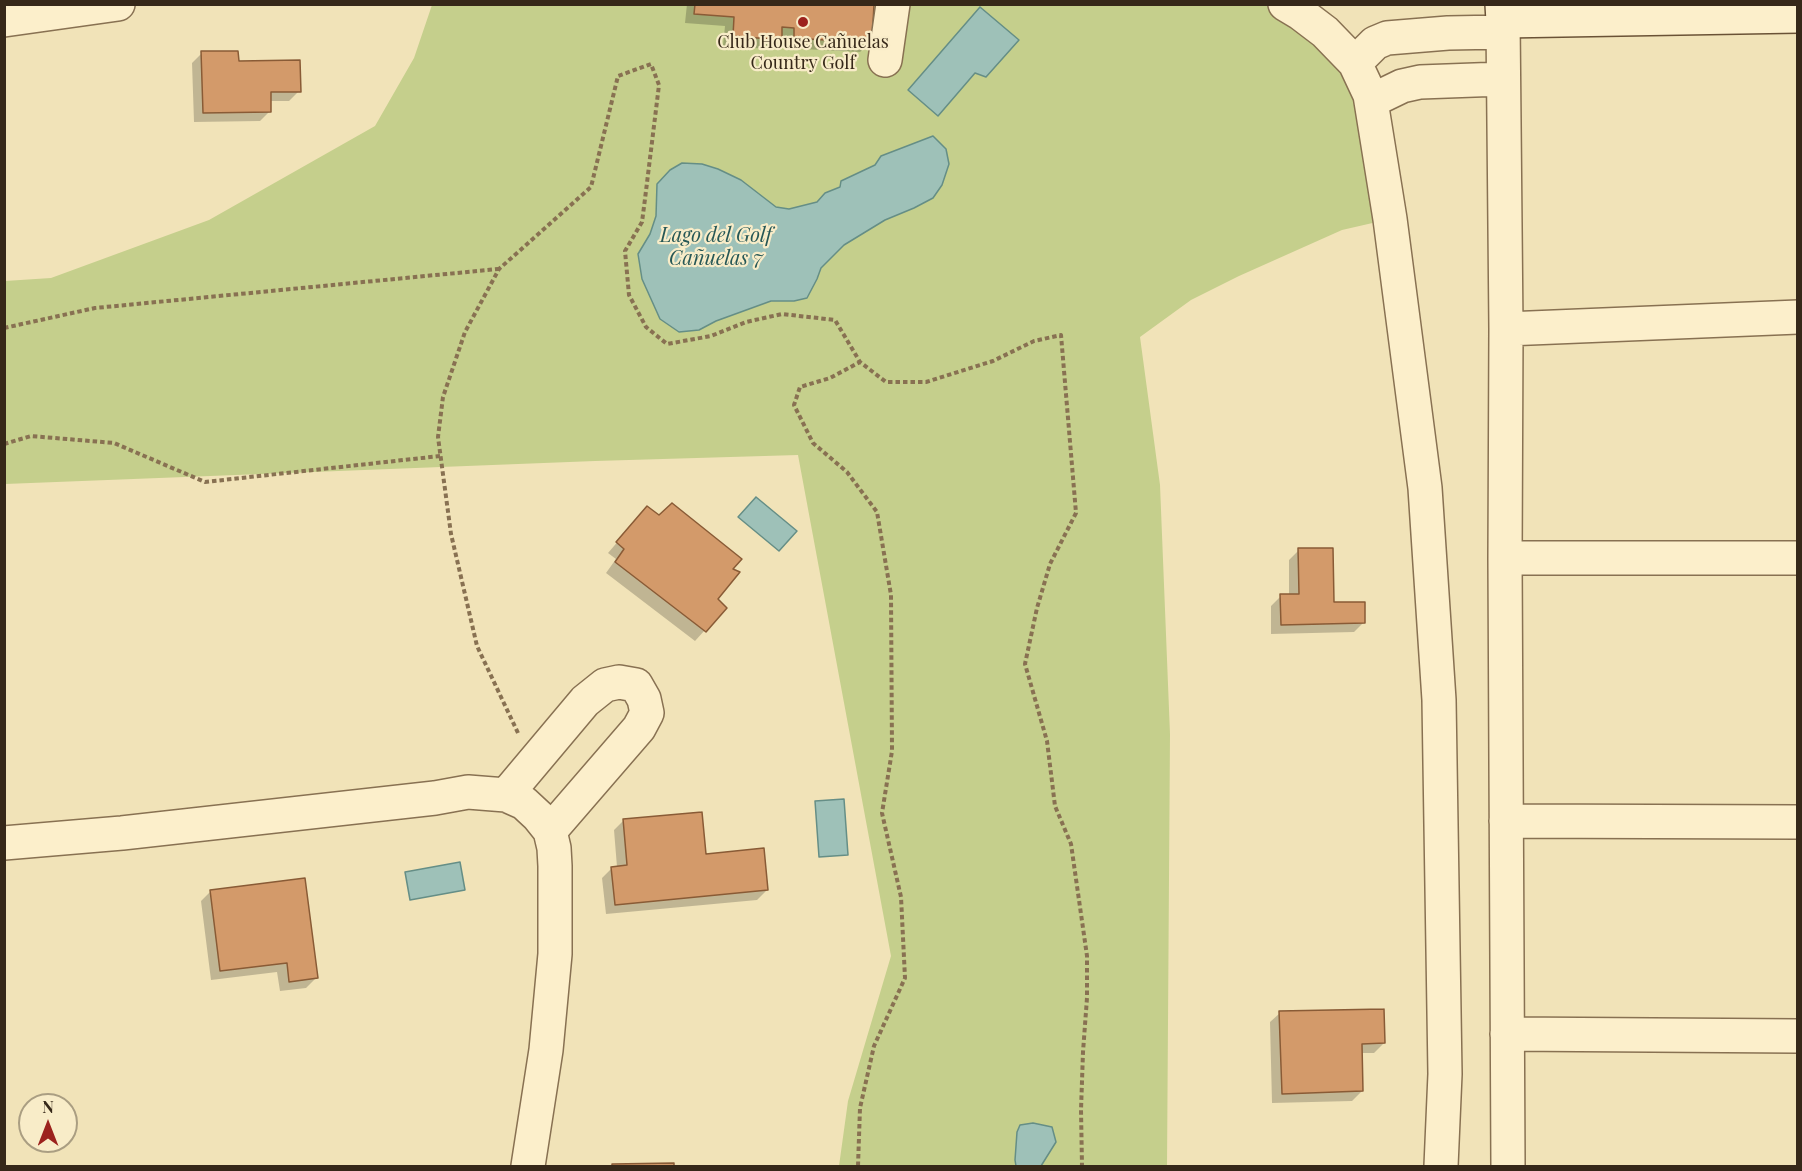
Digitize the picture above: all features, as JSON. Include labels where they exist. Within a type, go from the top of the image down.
[{"type":"street","points":[[4,21],[118,4]]},
{"type":"street","points":[[885,60],[893,4]]},
{"type":"street","points":[[1285,4],[1325,32],[1355,63],[1371,101],[1390,219],[1425,488],[1439,700],[1445,1074],[1442,1167]]},
{"type":"street","points":[[1355,63],[1375,43],[1387,38],[1448,33],[1503,19],[1797,16]]},
{"type":"street","points":[[1503,19],[1508,1167]]},
{"type":"street","points":[[1371,101],[1402,86],[1420,82],[1502,79]]},
{"type":"street","points":[[1506,329],[1797,317]]},
{"type":"street","points":[[1505,558],[1797,558]]},
{"type":"street","points":[[506,795],[585,701],[605,685],[619,682],[636,685],[644,699],[647,713],[639,728],[550,831]]},
{"type":"street","points":[[4,843],[122,833],[435,798],[468,792],[506,795],[524,803],[550,831],[554,848],[555,954],[546,1050],[528,1167]]},
{"type":"street","points":[[1506,821],[1797,822]]},
{"type":"street","points":[[1507,1034],[1797,1036]]},
{"type":"path","points":[[532,763],[477,646],[451,534],[440,456],[438,437],[443,397],[465,332],[499,269],[591,187],[618,76],[651,64],[659,85],[642,222],[625,251],[629,295],[646,327],[667,344],[711,336],[746,322],[782,314],[835,320],[860,362],[886,381],[926,381],[993,361],[1034,341],[1061,335],[1076,513],[1050,564],[1037,608],[1025,664],[1047,741],[1055,806],[1071,844],[1087,956],[1082,1167]]},
{"type":"path","points":[[4,328],[95,308],[499,269]]},
{"type":"path","points":[[858,1167],[860,1108],[874,1046],[905,978],[901,897],[882,813],[892,752],[891,595],[878,512],[847,472],[813,443],[794,405],[800,387],[830,378],[860,362]]},
{"type":"path","points":[[4,444],[31,436],[114,443],[206,482],[440,456]]},
{"type":"green space","points":[[432,5],[1285,5],[1355,63],[1390,219],[1342,230],[1239,276],[1191,300],[1140,337],[1160,485],[1170,734],[1167,1166],[839,1166],[848,1101],[891,956],[798,455],[5,484],[5,281],[51,278],[209,220],[375,126],[414,58]]},
{"type":"water","points":[[980,7],[1019,40],[986,77],[975,73],[938,116],[908,90]]},
{"type":"water","name":"Lago del Golf Cañuelas 7","points":[[933,136],[946,149],[949,164],[942,185],[933,198],[885,220],[844,245],[821,268],[807,298],[794,301],[771,301],[716,321],[699,330],[679,332],[660,319],[642,279],[638,254],[650,234],[656,216],[657,184],[670,170],[682,163],[702,164],[718,169],[741,180],[776,207],[789,209],[817,202],[825,193],[840,187],[841,181],[875,165],[881,156]]},
{"type":"water","points":[[756,497],[797,531],[779,551],[738,517]]},
{"type":"water","points":[[844,799],[848,855],[819,857],[815,801]]},
{"type":"water","points":[[460,862],[465,890],[410,900],[405,872]]},
{"type":"water","points":[[1033,1123],[1052,1127],[1056,1142],[1041,1166],[1016,1166],[1017,1132],[1020,1125]]},
{"type":"building","name":"Club House Cañuelas Country Golf","points":[[695,4],[874,4],[872,43],[794,38],[794,28],[782,27],[782,40],[733,36],[734,17],[694,14]]},
{"type":"building","points":[[201,51],[238,51],[239,61],[300,60],[301,92],[271,92],[271,112],[203,113]]},
{"type":"building","points":[[672,503],[742,559],[733,569],[740,572],[718,599],[727,608],[706,632],[615,562],[624,549],[616,542],[647,506],[659,515]]},
{"type":"building","points":[[1298,548],[1333,548],[1334,602],[1365,602],[1365,623],[1281,625],[1280,594],[1299,594]]},
{"type":"building","points":[[702,812],[706,854],[764,848],[768,890],[615,905],[611,867],[627,865],[623,819]]},
{"type":"building","points":[[305,878],[318,978],[289,982],[287,963],[220,971],[210,890]]},
{"type":"building","points":[[1384,1009],[1385,1043],[1362,1044],[1363,1091],[1282,1094],[1279,1011]]},
{"type":"building","points":[[674,1163],[674,1166],[612,1166],[612,1164]]},
{"type":"place","name":"Club House Cañuelas Country Golf","points":[[803,22]]}]
